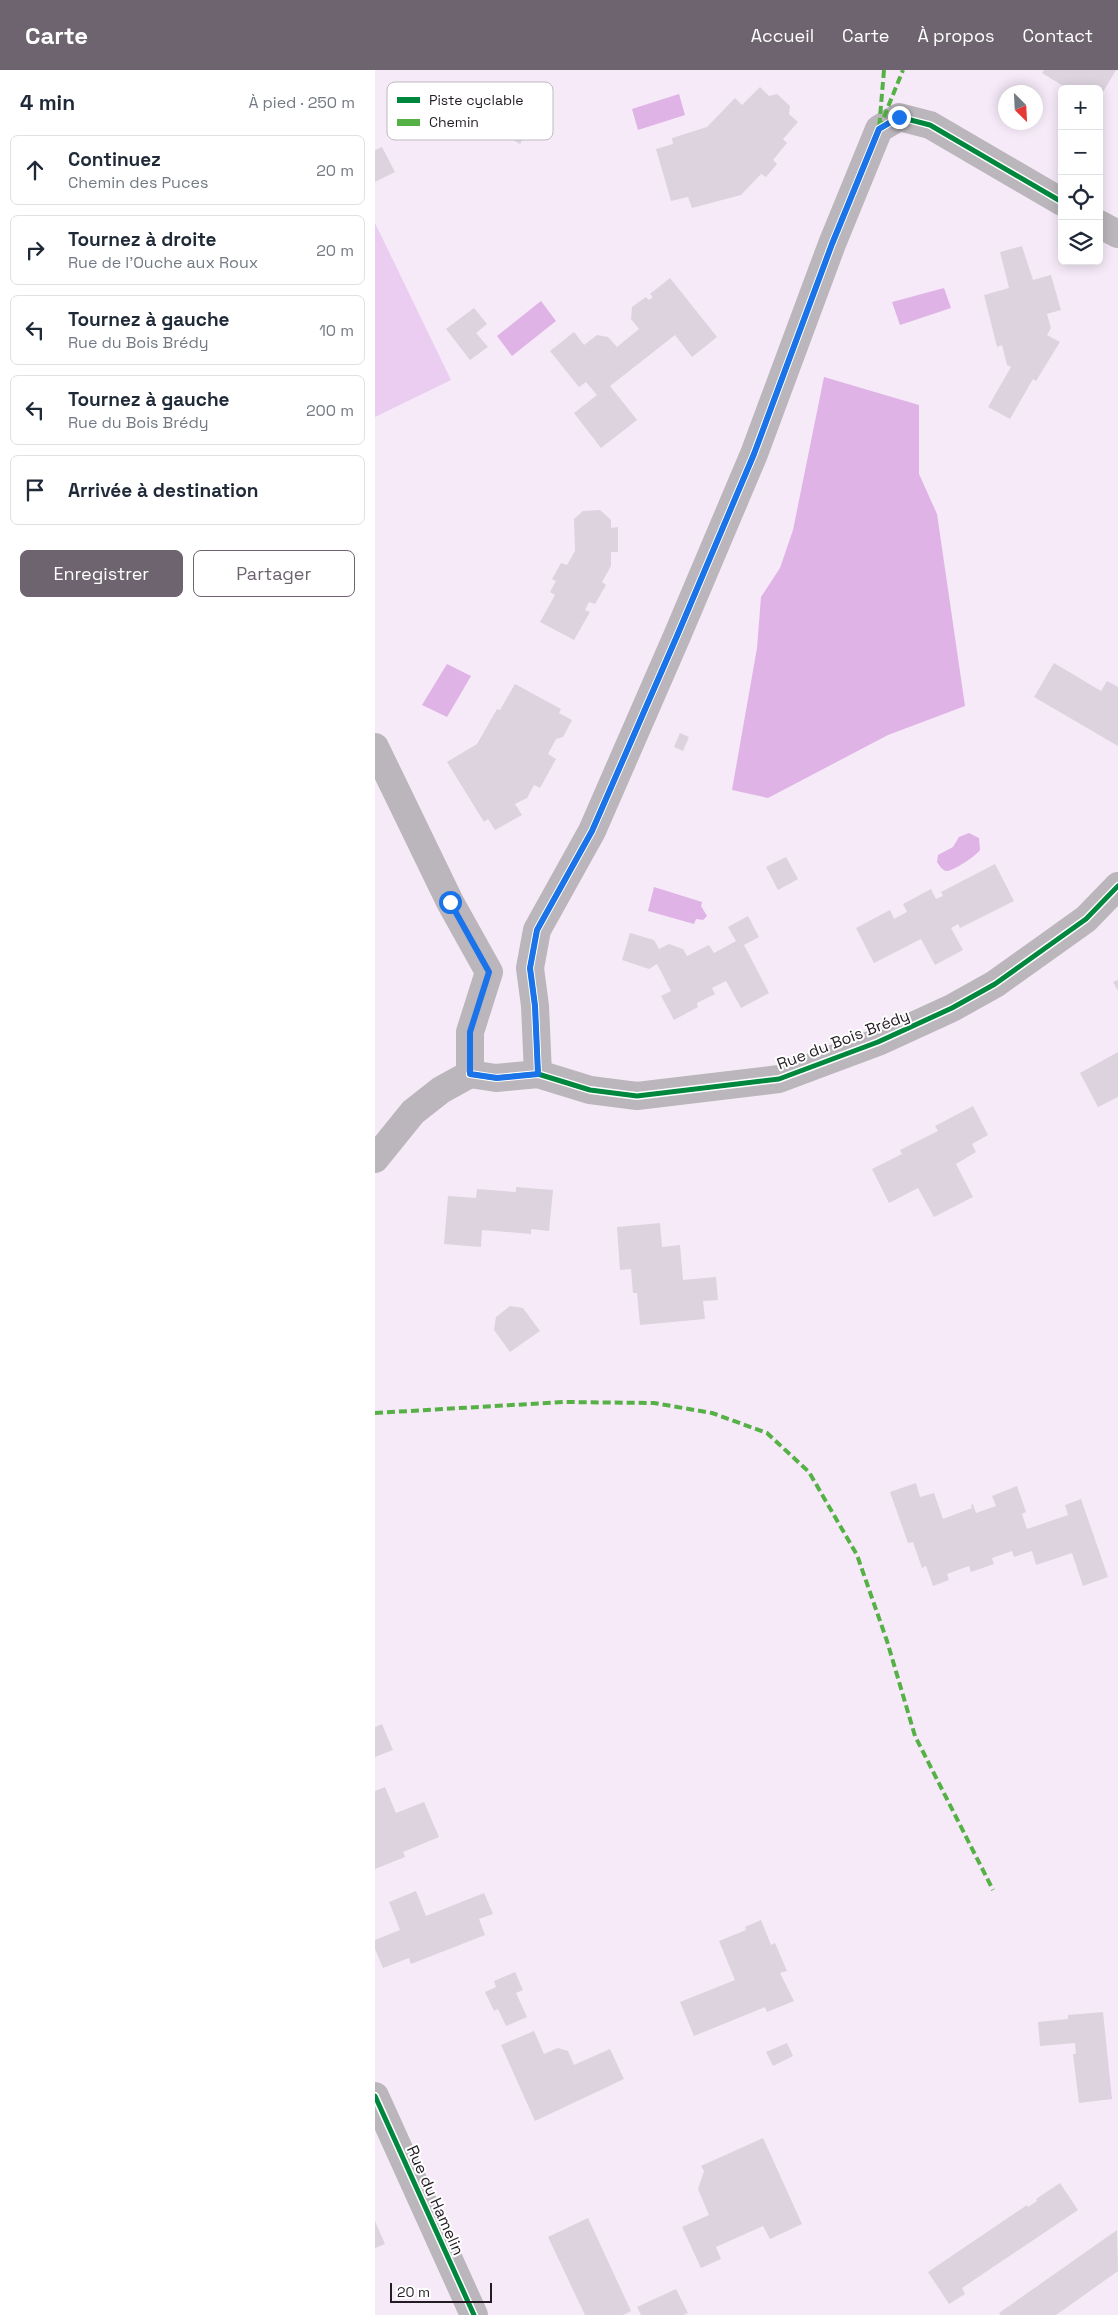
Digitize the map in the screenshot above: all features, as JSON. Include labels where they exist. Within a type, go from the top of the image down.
[{"type":"street","points":[[538,1074],[535,1006],[530,968],[537,930],[592,831],[677,636],[754,454],[832,244],[879,129],[899,117],[930,125],[1058,200]]},
{"type":"street","points":[[1103,226],[1118,234]]},
{"type":"street","points":[[375,747],[450,902],[489,972],[470,1032],[470,1074],[441,1090],[413,1112],[375,1158]]},
{"type":"street","name":"Rue du Bois Brédy","points":[[470,1074],[497,1078],[538,1074],[590,1090],[637,1096],[779,1078],[878,1042],[952,1008],[995,984],[1086,919],[1118,886]]},
{"type":"street","name":"Rue du Hamelin","points":[[375,2096],[474,2315]]},
{"type":"shaded area","points":[[679,94],[685,115],[638,130],[632,109]]},
{"type":"shaded area","points":[[375,223],[451,380],[375,417]]},
{"type":"shaded area","points":[[944,288],[951,308],[900,325],[892,302]]},
{"type":"shaded area","points":[[541,301],[556,321],[512,356],[497,336]]},
{"type":"shaded area","points":[[824,377],[919,405],[919,474],[937,514],[965,706],[888,735],[768,798],[732,790],[757,648],[761,597],[780,568],[793,530]]},
{"type":"shaded area","points":[[447,664],[471,676],[447,717],[422,705]]},
{"type":"shaded area","points":[[969,833],[979,838],[980,850],[974,856],[949,871],[943,870],[937,862],[938,855],[953,847],[959,837]]},
{"type":"shaded area","points":[[654,887],[702,902],[701,906],[707,916],[703,920],[696,919],[694,924],[648,911]]},
{"type":"building","points":[[1044,70],[1116,70],[1103,92],[1103,85],[1062,85],[1042,73]]},
{"type":"building","points":[[760,87],[769,96],[777,94],[790,106],[789,114],[798,122],[783,139],[787,143],[773,160],[777,164],[766,177],[761,174],[741,195],[692,208],[688,197],[671,201],[656,149],[673,144],[672,138],[707,127],[735,98],[742,105]]},
{"type":"building","points":[[513,140],[522,140],[520,144]]},
{"type":"building","points":[[382,147],[395,172],[375,182],[375,150]]},
{"type":"building","points":[[1022,246],[1033,280],[1051,275],[1061,310],[1047,314],[1051,328],[1047,335],[1060,342],[1036,381],[1033,379],[1010,419],[988,407],[1011,367],[1007,365],[1002,345],[997,347],[984,295],[1009,288],[1000,252]]},
{"type":"building","points":[[670,278],[717,337],[692,357],[675,335],[610,386],[637,420],[601,448],[574,413],[597,395],[586,382],[579,387],[550,351],[574,332],[584,345],[597,335],[608,337],[617,347],[639,329],[631,319],[632,307],[646,297],[649,300],[653,297],[650,294]]},
{"type":"building","points":[[474,308],[487,324],[476,333],[488,347],[470,360],[446,329]]},
{"type":"building","points":[[600,510],[611,520],[611,528],[618,527],[618,552],[611,552],[611,566],[602,582],[606,585],[595,604],[589,602],[585,610],[590,612],[574,640],[540,622],[555,595],[550,592],[556,581],[552,579],[561,563],[567,565],[575,551],[574,519],[583,511]]},
{"type":"building","points":[[1054,663],[1101,691],[1107,681],[1118,687],[1118,746],[1034,697]]},
{"type":"building","points":[[515,684],[561,709],[559,713],[572,720],[563,737],[556,739],[548,754],[556,759],[540,788],[534,785],[527,798],[515,804],[522,815],[495,830],[488,819],[484,822],[447,762],[477,744],[497,709],[500,710]]},
{"type":"building","points":[[680,733],[689,737],[683,751],[674,747]]},
{"type":"building","points":[[786,857],[798,879],[778,890],[766,867]]},
{"type":"building","points":[[995,864],[1014,901],[960,928],[958,924],[951,928],[963,950],[935,965],[921,939],[874,963],[856,928],[890,910],[894,919],[907,912],[903,904],[931,889],[936,899],[943,896],[941,892]]},
{"type":"building","points":[[748,916],[759,937],[744,945],[769,993],[741,1008],[726,981],[712,988],[715,994],[697,1003],[698,1007],[674,1020],[661,996],[671,991],[657,964],[649,969],[622,960],[630,933],[654,940],[659,949],[669,944],[683,949],[687,956],[709,945],[714,953],[736,941],[728,927]]},
{"type":"building","points":[[1118,980],[1118,991],[1113,982]]},
{"type":"building","points":[[1118,1052],[1118,1097],[1098,1107],[1080,1073]]},
{"type":"building","points":[[973,1106],[988,1135],[972,1144],[976,1152],[956,1164],[973,1197],[934,1217],[918,1188],[889,1203],[872,1169],[902,1154],[900,1150],[938,1131],[935,1126]]},
{"type":"building","points":[[516,1187],[553,1190],[549,1231],[531,1229],[531,1234],[482,1230],[481,1247],[444,1244],[448,1196],[476,1198],[477,1189],[516,1192]]},
{"type":"building","points":[[660,1223],[662,1247],[680,1245],[683,1280],[716,1277],[718,1300],[703,1301],[705,1319],[640,1325],[637,1293],[633,1293],[631,1269],[620,1270],[617,1227]]},
{"type":"building","points":[[510,1306],[523,1308],[540,1331],[510,1352],[494,1330],[496,1317]]},
{"type":"building","points":[[916,1483],[920,1497],[934,1493],[943,1519],[972,1508],[971,1505],[973,1504],[976,1513],[996,1506],[992,1496],[1017,1486],[1026,1512],[1022,1514],[1027,1529],[1068,1515],[1065,1505],[1081,1499],[1108,1577],[1083,1586],[1072,1553],[1036,1565],[1032,1551],[1014,1557],[1012,1551],[992,1558],[994,1564],[971,1572],[969,1566],[947,1574],[949,1580],[933,1586],[926,1566],[922,1568],[913,1542],[908,1543],[890,1492]]},
{"type":"building","points":[[382,1724],[393,1750],[375,1757],[375,1727]]},
{"type":"building","points":[[385,1787],[396,1813],[424,1802],[439,1837],[403,1852],[405,1857],[375,1869],[375,1791]]},
{"type":"building","points":[[416,1891],[426,1916],[484,1893],[493,1914],[479,1919],[485,1935],[411,1964],[409,1958],[383,1968],[375,1949],[375,1940],[400,1930],[389,1902]]},
{"type":"building","points":[[761,1920],[771,1945],[775,1943],[787,1971],[780,1973],[794,2001],[767,2012],[765,2007],[694,2036],[680,2002],[735,1980],[719,1941],[746,1930],[745,1927]]},
{"type":"building","points":[[515,1972],[523,1990],[516,1993],[527,2017],[506,2026],[498,2009],[494,2011],[485,1992],[496,1987],[494,1981]]},
{"type":"building","points":[[1103,2012],[1112,2099],[1079,2103],[1073,2054],[1076,2054],[1075,2043],[1040,2046],[1038,2022],[1068,2019],[1068,2015]]},
{"type":"building","points":[[534,2031],[544,2054],[558,2048],[568,2051],[574,2065],[610,2049],[624,2079],[535,2121],[501,2045]]},
{"type":"building","points":[[787,2043],[793,2056],[773,2066],[766,2052]]},
{"type":"building","points":[[763,2138],[802,2224],[770,2239],[763,2226],[716,2247],[721,2259],[701,2268],[682,2227],[709,2215],[698,2189],[704,2171],[701,2166]]},
{"type":"building","points":[[1060,2183],[1078,2210],[962,2288],[965,2294],[949,2304],[928,2272],[1027,2205],[1028,2207],[1037,2201],[1036,2199]]},
{"type":"building","points":[[588,2218],[631,2311],[623,2315],[585,2315],[548,2237]]},
{"type":"building","points":[[375,2221],[385,2244],[375,2248]]},
{"type":"building","points":[[1117,2230],[1118,2271],[1056,2315],[1001,2315],[999,2313]]},
{"type":"building","points":[[676,2289],[688,2313],[683,2315],[641,2315],[637,2307]]},
{"type":"marked path","points":[[884,70],[879,129],[903,70]]},
{"type":"marked path","points":[[375,1413],[564,1402],[654,1403],[712,1413],[767,1433],[809,1472],[857,1555],[887,1641],[915,1736],[993,1890]]},
{"type":"cycle path","points":[[538,1074],[535,1006],[530,968],[537,930],[592,831],[677,636],[754,454],[832,244],[879,129],[899,117],[930,125],[1058,200]]},
{"type":"cycle path","points":[[470,1074],[496,1078],[538,1074],[590,1090],[637,1096],[779,1079],[878,1042],[952,1008],[995,984],[1086,919],[1118,886]]},
{"type":"cycle path","points":[[375,2096],[474,2315]]},
{"type":"route","points":[[450,902],[489,972],[470,1032],[470,1074],[497,1078],[538,1074],[535,1006],[530,968],[537,930],[592,831],[677,636],[754,454],[832,244],[879,129],[899,117]]}]
